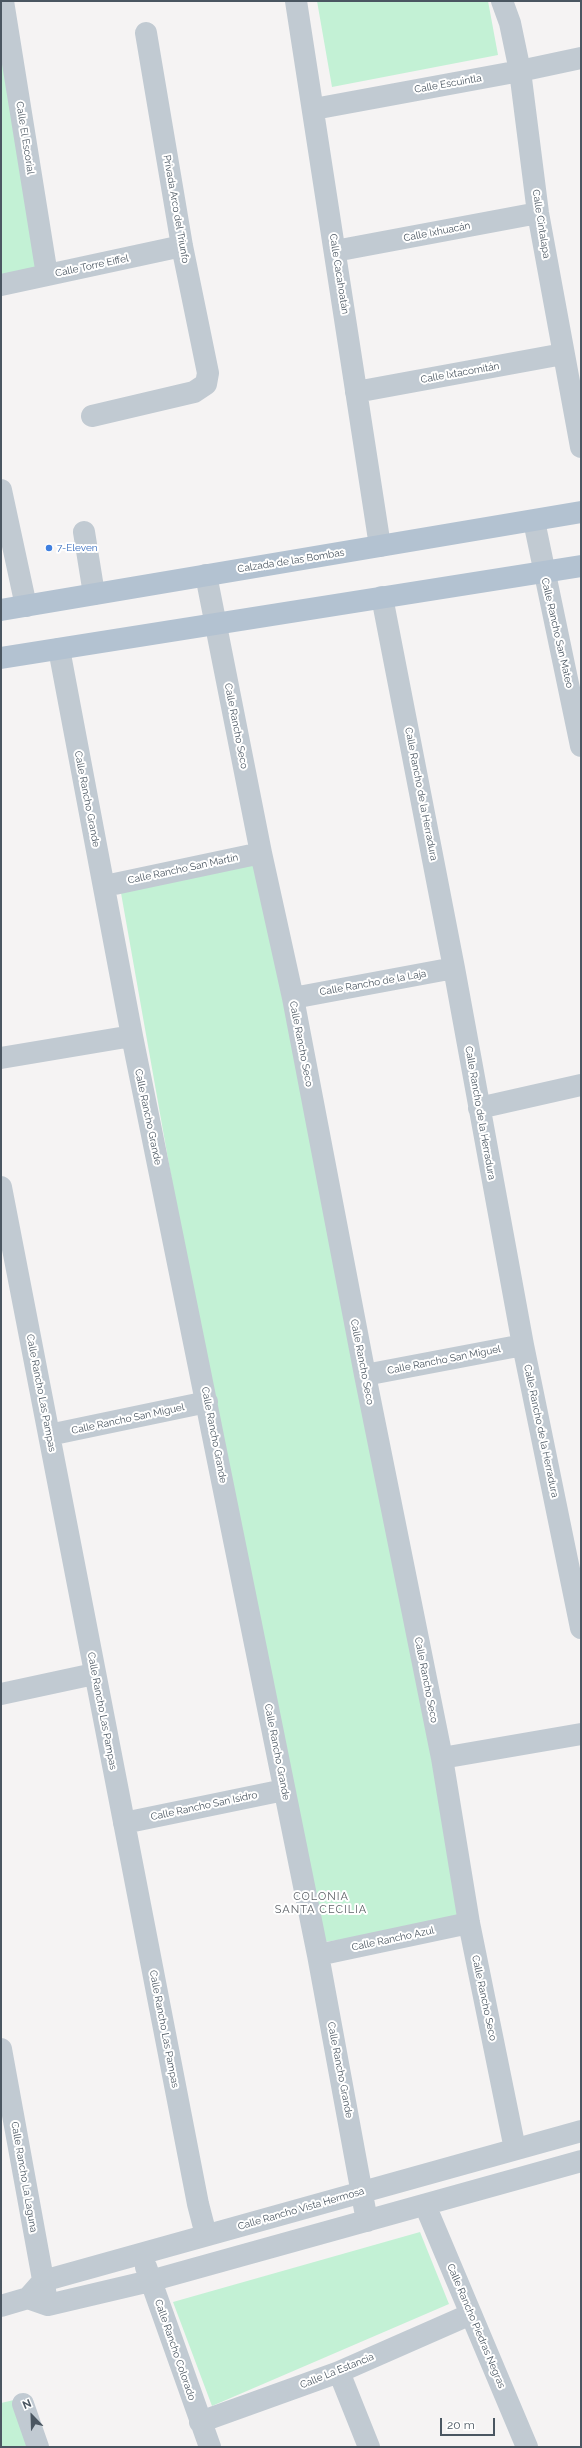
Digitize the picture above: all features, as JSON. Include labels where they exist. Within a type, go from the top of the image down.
[{"type":"main road","name":"Calzada de las Bombas","points":[[1,610],[581,512]]},
{"type":"main road","points":[[1,658],[581,566]]},
{"type":"street","name":"Calle El Escorial","points":[[3,1],[47,275]]},
{"type":"street","name":"Calle Cacahoatán","points":[[296,1],[336,251],[380,546]]},
{"type":"street","name":"Calle Cintalapa","points":[[502,1],[510,23],[520,71],[538,213],[581,447]]},
{"type":"street","name":"Privada Arco del Triunfo","points":[[92,416],[194,392],[206,384],[208,373],[182,246],[146,33]]},
{"type":"street","name":"Calle Escuintla","points":[[314,109],[520,71],[581,58]]},
{"type":"street","name":"Calle Ixhuacán","points":[[336,251],[538,213]]},
{"type":"street","name":"Calle Torre Eiffel","points":[[1,285],[182,246]]},
{"type":"street","name":"Calle Ixtacomitán","points":[[356,392],[563,354]]},
{"type":"street","points":[[1,490],[26,606]]},
{"type":"street","name":"Calle Rancho San Mateo","points":[[534,521],[543,572],[581,746]]},
{"type":"street","points":[[84,532],[94,594]]},
{"type":"street","name":"Calle Rancho Seco","points":[[206,575],[261,853],[293,998],[365,1375],[442,1758],[469,1923],[515,2149]]},
{"type":"street","name":"Calle Rancho de la Herradura","points":[[382,597],[454,968],[523,1345],[577,1587],[581,1628]]},
{"type":"street","name":"Calle Rancho Grande","points":[[59,649],[132,1036],[318,1955],[367,2221]]},
{"type":"street","name":"Calle Rancho San Martín","points":[[104,886],[261,853]]},
{"type":"street","name":"Calle Rancho de la Laja","points":[[293,998],[454,968]]},
{"type":"street","points":[[1,1058],[132,1036]]},
{"type":"street","points":[[480,1108],[581,1085]]},
{"type":"street","name":"Calle Rancho Las Pampas","points":[[2,1196],[198,2204],[206,2235]]},
{"type":"street","name":"Calle Rancho San Miguel","points":[[365,1375],[523,1345]]},
{"type":"street","name":"Calle Rancho San Miguel","points":[[49,1435],[207,1402]]},
{"type":"street","points":[[1,1694],[94,1674]]},
{"type":"street","points":[[442,1758],[581,1734]]},
{"type":"street","name":"Calle Rancho San Isidro","points":[[124,1823],[284,1790]]},
{"type":"street","name":"Calle Rancho Azul","points":[[318,1955],[469,1923]]},
{"type":"street","name":"Calle Rancho La Laguna","points":[[1,2049],[42,2281],[48,2306]]},
{"type":"street","name":"Calle Rancho Vista Hermosa","points":[[42,2281],[581,2131]]},
{"type":"street","points":[[28,2298],[48,2306],[150,2281],[581,2161]]},
{"type":"street","name":"Calle Rancho Piedras Negras","points":[[425,2205],[527,2447]]},
{"type":"street","name":"Calle Rancho Colorado","points":[[141,2254],[210,2447]]},
{"type":"street","points":[[1,2306],[28,2298],[42,2281]]},
{"type":"street","name":"Calle La Estancia","points":[[200,2422],[339,2372],[471,2314]]},
{"type":"street","points":[[339,2372],[369,2447]]},
{"type":"street","points":[[23,2404],[38,2447]]},
{"type":"green space","points":[[1,1],[50,264],[1,276]]},
{"type":"green space","points":[[317,1],[488,1],[498,55],[332,87]]},
{"type":"green space","points":[[256,848],[467,1922],[324,1942],[211,1402],[118,876]]},
{"type":"green space","points":[[420,2232],[449,2304],[212,2406],[173,2302]]},
{"type":"green space","points":[[14,2400],[31,2447],[1,2447],[1,2403]]},
{"type":"place","name":"7-Eleven","points":[[49,548]]},
{"type":"district","name":"COLONIA SANTA CECILIA","points":[[321,1903]]}]
